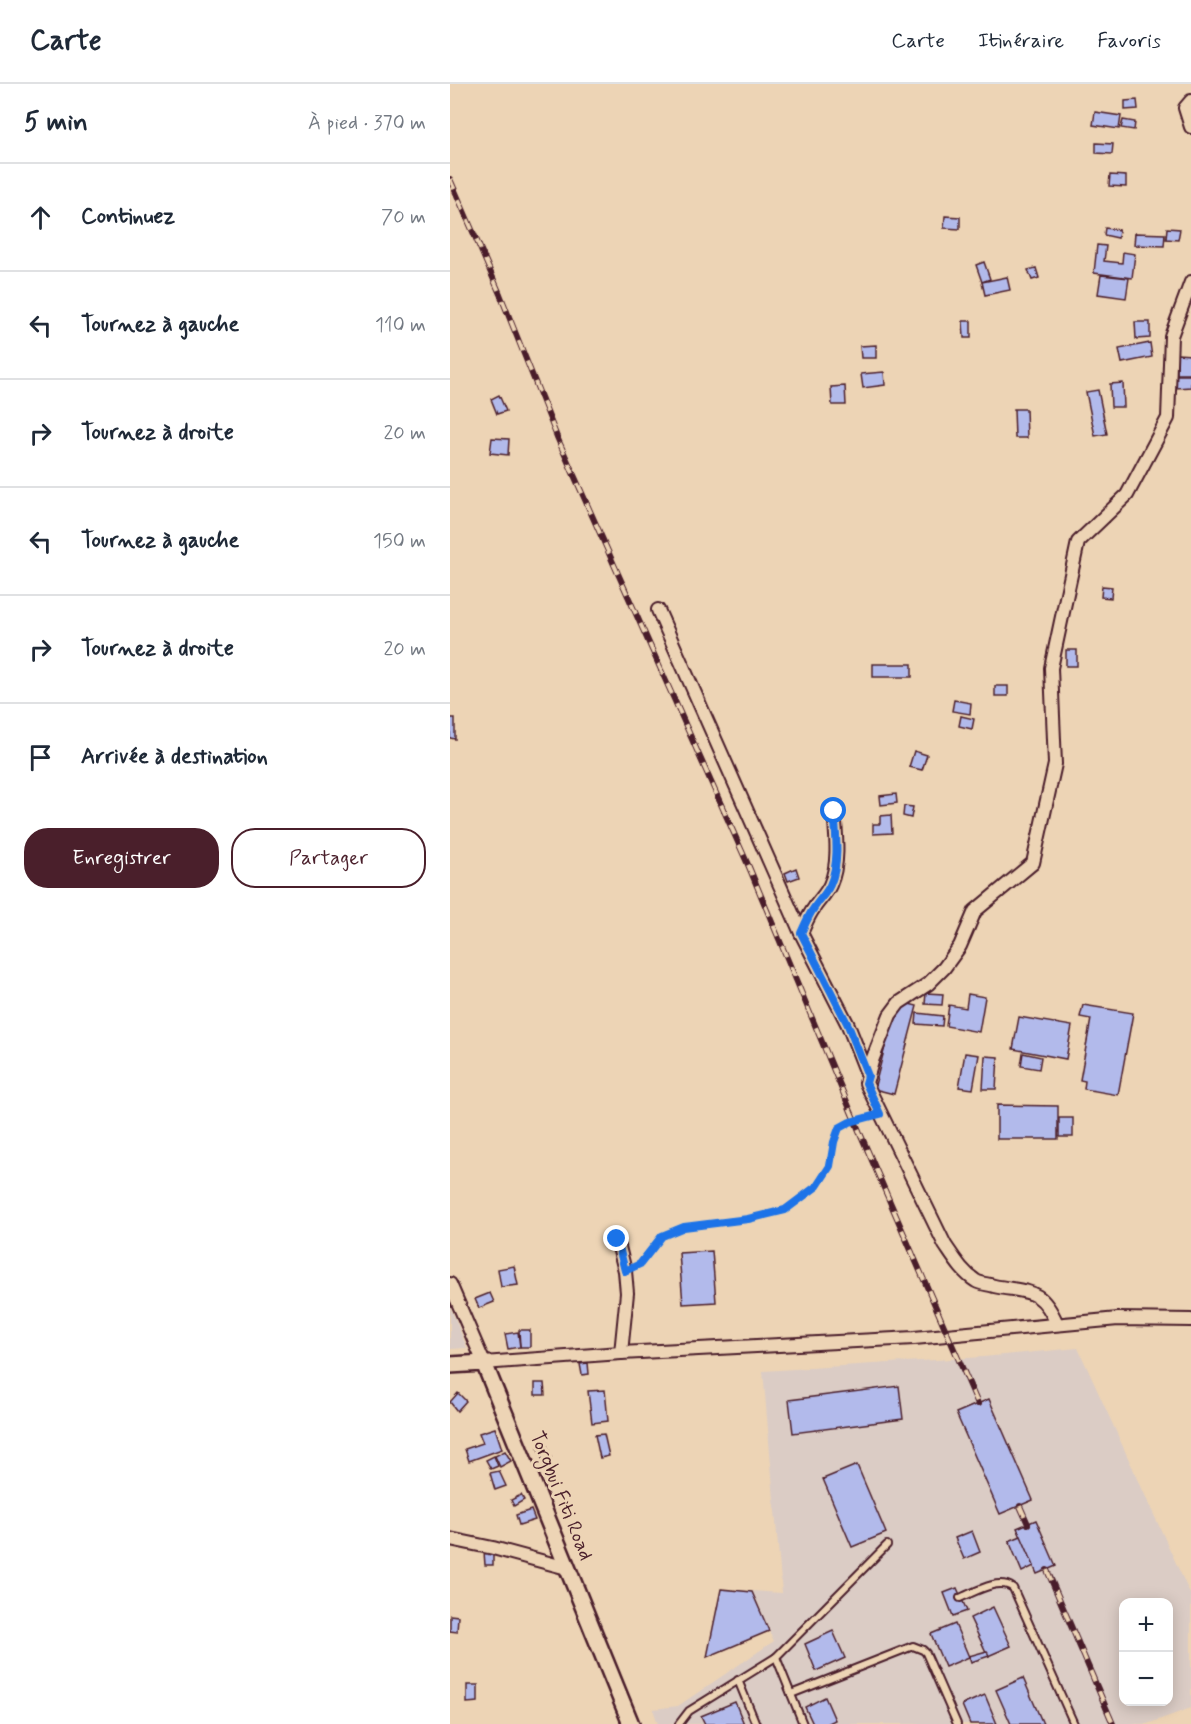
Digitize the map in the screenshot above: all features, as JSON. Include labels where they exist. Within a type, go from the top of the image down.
[{"type":"street","points":[[1191,101],[1185,108],[1191,127]]},
{"type":"street","points":[[1057,1324],[1050,1307],[1041,1297],[1027,1291],[978,1282],[960,1268],[945,1245],[866,1083],[890,1015],[899,1002],[928,984],[944,968],[960,946],[975,911],[1033,863],[1055,764],[1051,668],[1078,542],[1127,495],[1168,418],[1171,336],[1191,282]]},
{"type":"street","points":[[658,610],[801,933],[848,1025],[868,1076]]},
{"type":"street","points":[[801,933],[831,883],[837,838],[834,811]]},
{"type":"street","points":[[617,1239],[625,1271],[627,1293],[621,1353]]},
{"type":"street","name":"Torgbui Fiti Road","points":[[450,1284],[631,1724]]},
{"type":"street","points":[[450,1365],[621,1353],[914,1338],[1118,1319],[1191,1320]]},
{"type":"street","points":[[450,1539],[567,1568]]},
{"type":"lane","points":[[679,1724],[689,1711],[776,1657],[887,1545]]},
{"type":"lane","points":[[960,1598],[999,1583],[1013,1588],[1074,1724]]},
{"type":"lane","points":[[791,1694],[913,1646],[926,1653],[957,1724]]},
{"type":"lane","points":[[776,1657],[803,1724]]},
{"type":"lane","points":[[738,1680],[756,1724]]},
{"type":"path","points":[[625,1271],[640,1264],[662,1236],[684,1227],[748,1219],[785,1210],[817,1186],[830,1166],[839,1128],[850,1122],[880,1114]]},
{"type":"shaded area","points":[[450,1306],[467,1348],[450,1349]]},
{"type":"shaded area","points":[[1078,1348],[1191,1596],[1191,1708],[1147,1724],[658,1724],[653,1709],[678,1706],[774,1641],[769,1631],[707,1657],[721,1589],[782,1593],[763,1371],[983,1357]]},
{"type":"building","points":[[1137,100],[1138,109],[1125,110],[1125,101]]},
{"type":"building","points":[[1095,112],[1121,116],[1119,129],[1093,125]]},
{"type":"building","points":[[1123,120],[1135,122],[1134,130],[1121,128]]},
{"type":"building","points":[[1096,143],[1113,144],[1112,154],[1096,153]]},
{"type":"building","points":[[1110,175],[1126,176],[1126,187],[1109,186]]},
{"type":"building","points":[[945,216],[960,217],[960,229],[944,228]]},
{"type":"building","points":[[1105,228],[1119,230],[1118,238],[1104,235]]},
{"type":"building","points":[[1167,228],[1180,229],[1178,240],[1166,239]]},
{"type":"building","points":[[1135,233],[1165,234],[1164,246],[1134,245]]},
{"type":"building","points":[[1097,245],[1106,246],[1104,261],[1122,263],[1123,252],[1135,254],[1132,278],[1094,273]]},
{"type":"building","points":[[984,262],[990,279],[982,282],[976,265]]},
{"type":"building","points":[[1036,268],[1039,278],[1032,280],[1028,270]]},
{"type":"building","points":[[1101,275],[1129,278],[1126,298],[1098,294]]},
{"type":"building","points":[[1007,277],[1010,290],[985,295],[982,282]]},
{"type":"building","points":[[963,321],[971,321],[971,338],[964,338]]},
{"type":"building","points":[[1135,322],[1150,322],[1150,338],[1136,339]]},
{"type":"building","points":[[1150,343],[1152,357],[1122,363],[1119,349]]},
{"type":"building","points":[[876,345],[876,358],[861,358],[860,346]]},
{"type":"building","points":[[1177,354],[1191,355],[1191,374],[1177,374]]},
{"type":"building","points":[[884,372],[885,385],[863,388],[861,374]]},
{"type":"building","points":[[1175,375],[1191,375],[1191,387],[1176,388]]},
{"type":"building","points":[[1123,383],[1124,407],[1111,407],[1110,384]]},
{"type":"building","points":[[845,386],[846,405],[832,405],[831,387]]},
{"type":"building","points":[[1098,390],[1107,434],[1095,436],[1086,392]]},
{"type":"building","points":[[499,395],[506,411],[497,414],[491,399]]},
{"type":"building","points":[[1014,409],[1026,409],[1027,438],[1015,438]]},
{"type":"building","points":[[492,438],[509,439],[508,455],[490,453]]},
{"type":"building","points":[[1102,586],[1112,587],[1111,598],[1101,597]]},
{"type":"building","points":[[1066,650],[1077,650],[1077,666],[1066,666]]},
{"type":"building","points":[[873,664],[912,664],[912,677],[873,677]]},
{"type":"building","points":[[995,686],[1008,686],[1008,696],[995,696]]},
{"type":"building","points":[[954,700],[971,703],[970,714],[952,711]]},
{"type":"building","points":[[961,716],[974,719],[972,729],[959,726]]},
{"type":"building","points":[[450,718],[455,718],[455,739],[450,738]]},
{"type":"building","points":[[914,751],[927,755],[922,770],[909,767]]},
{"type":"building","points":[[896,794],[897,803],[881,805],[880,796]]},
{"type":"building","points":[[904,806],[913,807],[911,818],[903,816]]},
{"type":"building","points":[[891,815],[892,833],[873,834],[873,824],[880,824],[880,816]]},
{"type":"building","points":[[796,868],[799,877],[788,881],[785,873]]},
{"type":"building","points":[[926,993],[943,994],[942,1005],[925,1004]]},
{"type":"building","points":[[968,994],[985,997],[979,1032],[946,1026],[949,1005],[966,1008]]},
{"type":"building","points":[[897,1001],[917,1006],[894,1094],[874,1089]]},
{"type":"building","points":[[1083,1005],[1133,1013],[1118,1095],[1084,1089],[1085,1081],[1080,1080],[1091,1019],[1080,1017]]},
{"type":"building","points":[[917,1013],[943,1016],[942,1026],[916,1024]]},
{"type":"building","points":[[1019,1017],[1072,1026],[1066,1059],[1013,1049]]},
{"type":"building","points":[[965,1053],[979,1055],[973,1089],[959,1087]]},
{"type":"building","points":[[1023,1053],[1041,1057],[1039,1069],[1021,1066]]},
{"type":"building","points":[[985,1056],[998,1057],[996,1089],[983,1089]]},
{"type":"building","points":[[997,1105],[1058,1106],[1058,1139],[997,1139]]},
{"type":"building","points":[[1059,1118],[1073,1118],[1073,1137],[1059,1137]]},
{"type":"building","points":[[712,1251],[716,1302],[683,1304],[679,1253]]},
{"type":"building","points":[[514,1266],[518,1285],[501,1287],[498,1269]]},
{"type":"building","points":[[490,1293],[494,1302],[479,1308],[475,1299]]},
{"type":"building","points":[[519,1330],[530,1330],[530,1347],[520,1347]]},
{"type":"building","points":[[518,1332],[520,1347],[508,1349],[505,1334]]},
{"type":"building","points":[[588,1363],[589,1374],[582,1375],[580,1364]]},
{"type":"building","points":[[535,1383],[544,1383],[545,1395],[535,1395]]},
{"type":"building","points":[[899,1386],[903,1419],[793,1433],[789,1400]]},
{"type":"building","points":[[605,1390],[608,1421],[592,1423],[588,1391]]},
{"type":"building","points":[[458,1393],[466,1401],[457,1411],[450,1402]]},
{"type":"building","points":[[989,1399],[1033,1500],[1000,1514],[956,1413]]},
{"type":"building","points":[[495,1428],[502,1449],[469,1461],[465,1449],[483,1443],[479,1433]]},
{"type":"building","points":[[604,1434],[609,1456],[600,1458],[595,1435]]},
{"type":"building","points":[[547,1446],[551,1458],[543,1461],[538,1448]]},
{"type":"building","points":[[505,1451],[511,1461],[500,1467],[495,1456]]},
{"type":"building","points":[[494,1456],[498,1466],[491,1469],[486,1460]]},
{"type":"building","points":[[857,1465],[886,1533],[852,1547],[823,1479]]},
{"type":"building","points":[[499,1471],[506,1486],[495,1490],[490,1473]]},
{"type":"building","points":[[521,1495],[524,1500],[514,1506],[511,1500]]},
{"type":"building","points":[[531,1510],[535,1520],[519,1525],[516,1515]]},
{"type":"building","points":[[1036,1520],[1056,1566],[1037,1574],[1017,1528]]},
{"type":"building","points":[[972,1531],[980,1552],[964,1559],[955,1538]]},
{"type":"building","points":[[1021,1536],[1034,1566],[1022,1572],[1009,1541]]},
{"type":"building","points":[[484,1552],[493,1552],[493,1565],[485,1565]]},
{"type":"building","points":[[957,1588],[967,1611],[953,1616],[944,1593]]},
{"type":"building","points":[[721,1589],[752,1592],[769,1631],[707,1657]]},
{"type":"building","points":[[993,1607],[1011,1646],[988,1656],[970,1618]]},
{"type":"building","points":[[450,1615],[458,1616],[457,1632],[450,1631]]},
{"type":"building","points":[[955,1624],[969,1657],[945,1667],[931,1634]]},
{"type":"building","points":[[833,1631],[845,1658],[816,1671],[805,1644]]},
{"type":"building","points":[[987,1651],[989,1656],[971,1662],[969,1656]]},
{"type":"building","points":[[1023,1678],[1043,1724],[1011,1724],[996,1690]]},
{"type":"building","points":[[467,1685],[478,1685],[478,1702],[467,1703]]},
{"type":"building","points":[[985,1695],[997,1724],[970,1724],[962,1705]]},
{"type":"building","points":[[825,1697],[835,1720],[827,1724],[813,1724],[805,1707]]},
{"type":"building","points":[[735,1702],[744,1724],[705,1724],[701,1716]]},
{"type":"railway","points":[[450,179],[500,294],[557,437],[749,867],[860,1133],[978,1404]]},
{"type":"railway","points":[[1020,1506],[1028,1524]]},
{"type":"railway","points":[[1047,1570],[1113,1724]]},
{"type":"route","points":[[617,1239],[625,1271],[640,1264],[662,1236],[684,1227],[748,1219],[785,1210],[817,1186],[830,1166],[839,1128],[850,1122],[880,1114],[866,1083],[868,1076],[848,1025],[801,933],[831,883],[837,838],[834,811]]}]
